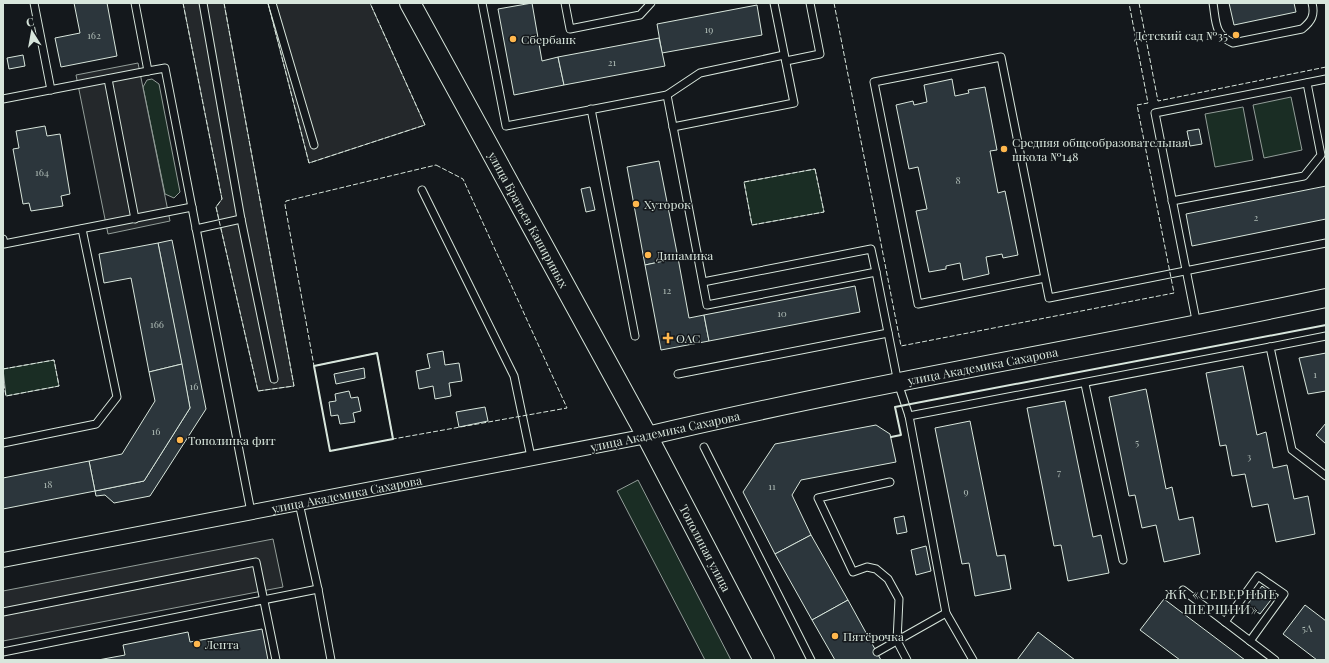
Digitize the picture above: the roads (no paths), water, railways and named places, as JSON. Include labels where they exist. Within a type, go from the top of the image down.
[{"type":"main road","name":"улица Братьев Кашириных","points":[[410,3],[646,436]]},
{"type":"main road","name":"Тополиная улица","points":[[646,436],[764,660]]},
{"type":"street","name":"улица Академика Сахарова","points":[[3,560],[646,436],[898,383],[1197,325],[1326,298]]},
{"type":"lane","points":[[34,3],[51,90]]},
{"type":"lane","points":[[135,3],[148,71]]},
{"type":"lane","points":[[202,3],[241,219],[274,379]]},
{"type":"lane","points":[[272,3],[314,145]]},
{"type":"lane","points":[[482,3],[506,126],[667,95],[700,73],[785,58],[820,54],[810,3]]},
{"type":"lane","points":[[565,3],[570,29],[640,15],[651,3]]},
{"type":"lane","points":[[673,127],[794,103],[774,3]]},
{"type":"lane","points":[[1213,3],[1218,31],[1223,39],[1233,43],[1302,28],[1311,22],[1314,12],[1312,3]]},
{"type":"lane","points":[[1045,278],[918,304],[874,82],[1001,57],[1049,298],[1326,243]]},
{"type":"lane","points":[[3,99],[165,68],[251,512]]},
{"type":"lane","points":[[108,79],[135,219]]},
{"type":"lane","points":[[1197,325],[1155,113],[1326,80]]},
{"type":"lane","points":[[1172,201],[1304,176],[1321,154],[1307,83]]},
{"type":"lane","points":[[667,95],[708,305],[876,272]]},
{"type":"lane","points":[[591,109],[635,336]]},
{"type":"lane","points":[[422,190],[514,376],[532,458]]},
{"type":"lane","points":[[3,242],[82,229],[192,207]]},
{"type":"lane","points":[[196,228],[241,219]]},
{"type":"lane","points":[[3,443],[96,424],[117,397],[82,229]]},
{"type":"lane","points":[[703,282],[872,249],[898,383],[909,416],[946,613],[972,660]]},
{"type":"lane","points":[[678,374],[888,333]]},
{"type":"lane","points":[[909,416],[1085,384],[1326,336]]},
{"type":"lane","points":[[1270,347],[1292,450],[1326,476]]},
{"type":"lane","points":[[1085,384],[1123,560]]},
{"type":"lane","points":[[704,447],[811,660]]},
{"type":"lane","points":[[890,482],[818,498],[853,572],[867,568],[876,569],[888,579],[899,599],[897,641],[907,660]]},
{"type":"lane","points":[[299,503],[318,589],[331,660]]},
{"type":"lane","points":[[3,612],[256,562],[276,660]]},
{"type":"lane","points":[[1225,622],[1258,576],[1284,594],[1250,641]]},
{"type":"lane","points":[[3,652],[318,589]]},
{"type":"lane","points":[[1183,590],[1275,660]]},
{"type":"lane","points":[[877,652],[946,613]]},
{"type":"place","name":"Детский сад №35","points":[[1236,35]]},
{"type":"place","name":"Сбербанк","points":[[513,39]]},
{"type":"place","name":"Средняя общеобразовательная школа №148","points":[[1004,149]]},
{"type":"place","name":"Хуторок","points":[[636,204]]},
{"type":"place","name":"Динамика","points":[[648,255]]},
{"type":"place","name":"ОАС","points":[[668,338]]},
{"type":"place","name":"Тополинка фит","points":[[180,440]]},
{"type":"place","name":"Пятёрочка","points":[[835,636]]},
{"type":"place","name":"Лента","points":[[197,644]]},
{"type":"district","name":"ЖК «СЕВЕРНЫЕ ШЕРШНИ»","points":[[1221,600]]}]
